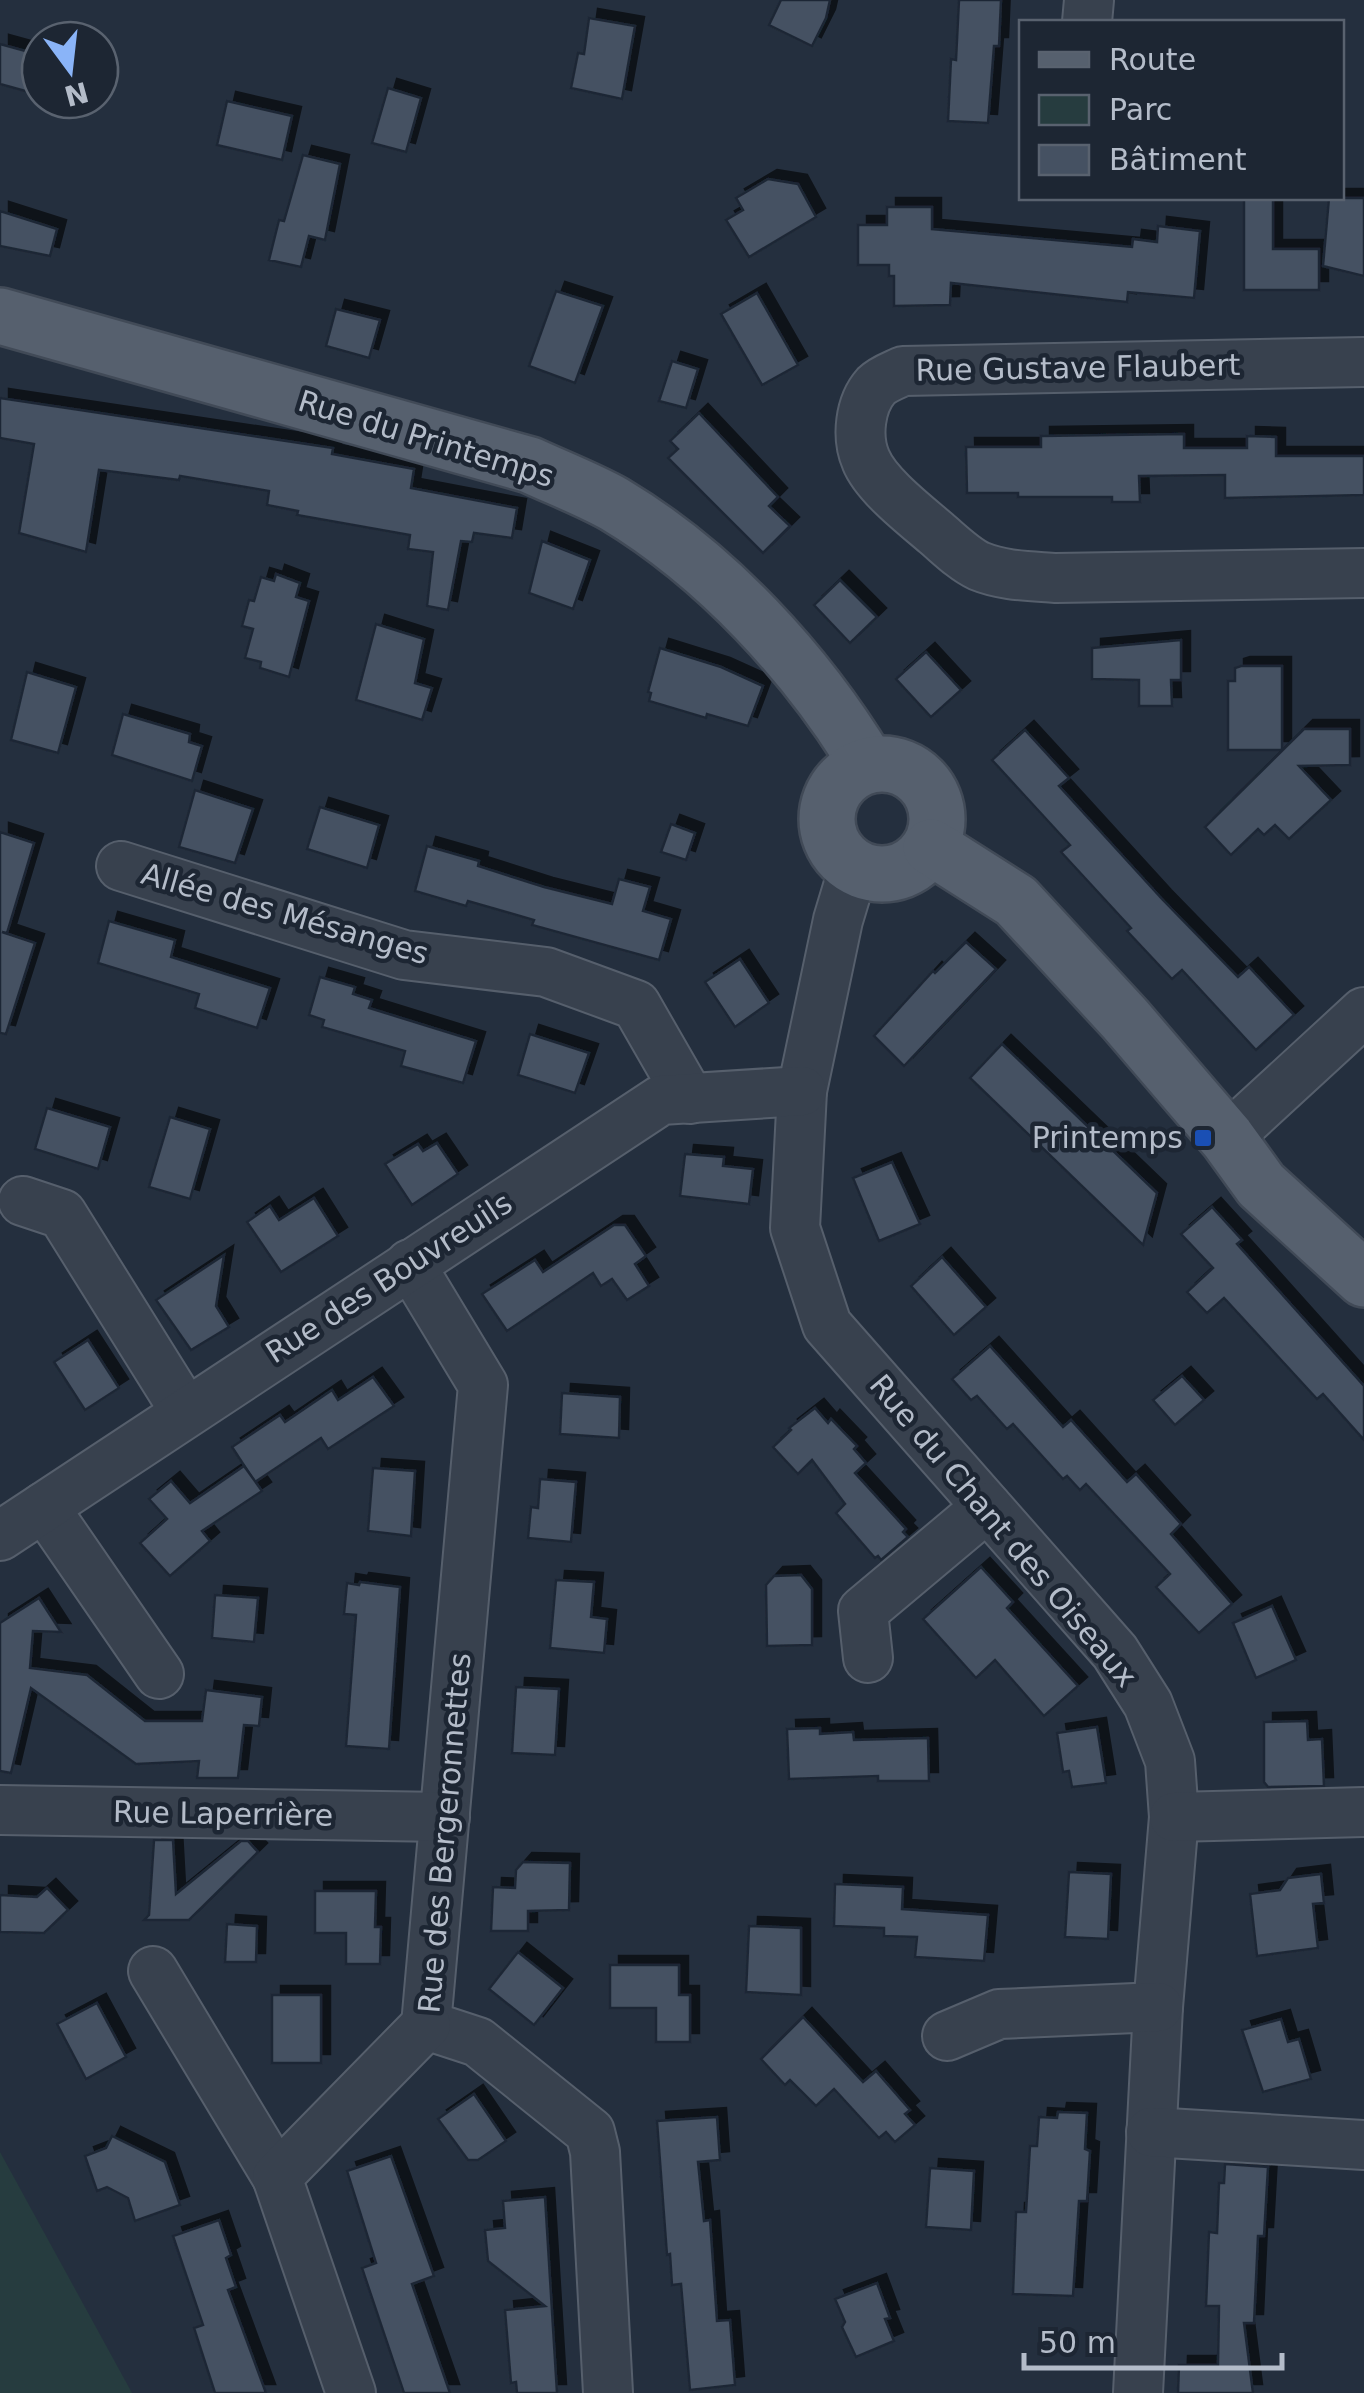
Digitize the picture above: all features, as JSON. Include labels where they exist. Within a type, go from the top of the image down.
[{"type":"main road","name":"Rue du Printemps","points":[[0,316],[530,465],[610,502],[687,556],[780,646],[820,690],[868,766]]},
{"type":"main road","points":[[890,764],[910,771],[926,786],[936,805],[937,826],[930,847],[916,863],[897,873],[875,874],[854,867],[838,852],[829,834],[828,812],[838,786],[848,775],[868,766],[890,764]]},
{"type":"main road","points":[[930,847],[1016,902],[1125,1019],[1227,1138],[1261,1185],[1364,1279]]},
{"type":"street","name":"Rue Gustave Flaubert","points":[[1364,362],[903,371],[878,383],[864,404],[861,430],[866,460],[894,495],[956,550],[977,565],[993,570],[1015,576],[1056,578],[1364,573]]},
{"type":"street","name":"Allée des Mésanges","points":[[120,866],[404,955],[546,972],[636,1005],[690,1099]]},
{"type":"street","name":"Rue du Chant des Oiseaux","points":[[854,867],[838,920],[802,1091],[796,1228],[827,1325],[1115,1652],[1148,1704],[1170,1762],[1174,1818],[1158,2007],[1138,2393]]},
{"type":"street","points":[[1227,1138],[1364,1012]]},
{"type":"street","name":"Rue des Bouvreuils","points":[[0,1536],[662,1100],[802,1091]]},
{"type":"street","points":[[23,1201],[62,1214],[186,1411]]},
{"type":"street","name":"Rue des Bergeronnettes","points":[[410,1264],[483,1385],[426,2025],[478,2042],[590,2132],[595,2152],[608,2393]]},
{"type":"street","points":[[44,1506],[160,1674]]},
{"type":"street","points":[[868,1658],[863,1611],[987,1508]]},
{"type":"street","name":"Rue Laperrière","points":[[0,1810],[445,1818]]},
{"type":"street","points":[[1174,1818],[1364,1812]]},
{"type":"street","points":[[154,1971],[277,2178],[352,2393]]},
{"type":"street","points":[[948,2036],[999,2014],[1158,2007]]},
{"type":"street","points":[[277,2178],[426,2025]]},
{"type":"street","points":[[1151,2132],[1364,2146]]},
{"type":"green space","points":[[0,2152],[132,2393],[0,2393]]},
{"type":"building","points":[[781,0],[830,0],[812,46],[769,25]]},
{"type":"building","points":[[959,0],[1001,0],[988,123],[948,121]]},
{"type":"building","points":[[589,18],[635,26],[622,99],[571,88],[578,53],[584,54]]},
{"type":"building","points":[[0,44],[20,50],[20,90],[0,84]]},
{"type":"building","points":[[388,88],[421,98],[406,152],[372,143]]},
{"type":"building","points":[[227,101],[292,116],[282,160],[217,145]]},
{"type":"building","points":[[303,155],[340,164],[325,240],[309,236],[301,267],[269,260]]},
{"type":"building","points":[[768,179],[798,184],[816,217],[749,257],[726,220],[743,210],[736,198]]},
{"type":"building","points":[[1364,198],[1364,276],[1323,266],[1329,200]]},
{"type":"building","points":[[1244,200],[1273,200],[1273,249],[1319,249],[1319,290],[1244,290]]},
{"type":"building","points":[[887,207],[932,207],[932,229],[1132,247],[1133,239],[1157,242],[1158,226],[1200,231],[1194,298],[1128,292],[1127,302],[951,283],[950,305],[894,306],[894,276],[889,276],[889,265],[858,265],[858,225],[887,225]]},
{"type":"building","points":[[0,211],[57,229],[50,256],[0,246]]},
{"type":"building","points":[[556,291],[603,306],[575,383],[529,366]]},
{"type":"building","points":[[757,293],[798,365],[762,385],[721,314]]},
{"type":"building","points":[[336,309],[380,320],[369,358],[326,346]]},
{"type":"building","points":[[672,361],[698,369],[686,408],[659,401]]},
{"type":"building","points":[[0,398],[333,448],[332,454],[414,469],[411,488],[517,508],[512,538],[474,533],[472,542],[461,541],[448,610],[427,606],[433,552],[408,549],[410,535],[297,515],[298,511],[267,505],[269,491],[180,476],[179,480],[99,470],[86,552],[19,533],[34,444],[0,438]]},
{"type":"building","points":[[699,413],[778,497],[769,506],[790,526],[763,553],[668,458],[678,449],[670,441]]},
{"type":"building","points":[[1184,434],[1184,448],[1247,448],[1247,436],[1276,437],[1276,456],[1364,456],[1364,495],[1225,498],[1225,475],[1139,476],[1140,502],[1112,502],[1112,497],[967,493],[966,447],[1041,447],[1041,436]]},
{"type":"building","points":[[542,541],[590,560],[573,609],[529,593]]},
{"type":"building","points":[[276,574],[300,583],[296,597],[309,601],[289,677],[260,668],[261,662],[245,658],[253,629],[242,626],[249,600],[254,601],[261,577],[274,581]]},
{"type":"building","points":[[840,580],[877,617],[850,643],[814,605]]},
{"type":"building","points":[[376,624],[424,639],[415,683],[432,688],[422,720],[356,700]]},
{"type":"building","points":[[1181,640],[1181,680],[1171,680],[1172,706],[1139,706],[1139,680],[1092,679],[1092,648]]},
{"type":"building","points":[[660,648],[721,667],[763,686],[748,726],[649,701]]},
{"type":"building","points":[[926,652],[961,690],[931,717],[896,679]]},
{"type":"building","points":[[1282,666],[1282,750],[1228,750],[1228,681],[1235,681],[1235,668]]},
{"type":"building","points":[[27,672],[76,687],[58,753],[11,740]]},
{"type":"building","points":[[123,714],[190,734],[189,742],[202,746],[192,781],[112,755]]},
{"type":"building","points":[[1304,729],[1350,729],[1350,765],[1299,766],[1331,800],[1289,839],[1275,825],[1264,835],[1258,829],[1231,855],[1205,827]]},
{"type":"building","points":[[1025,730],[1069,778],[1059,786],[1162,899],[1238,977],[1249,967],[1294,1015],[1256,1050],[1182,970],[1172,979],[1127,931],[1131,928],[1061,852],[1070,845],[992,760]]},
{"type":"building","points":[[195,790],[253,809],[235,863],[179,847]]},
{"type":"building","points":[[320,807],[379,825],[367,868],[307,849]]},
{"type":"building","points":[[671,824],[695,833],[686,860],[661,852]]},
{"type":"building","points":[[0,832],[34,843],[7,933],[2,932],[35,943],[6,1034],[0,1033]]},
{"type":"building","points":[[427,846],[479,861],[478,866],[544,887],[612,904],[619,879],[650,887],[643,911],[671,919],[659,960],[532,925],[534,920],[468,901],[466,906],[415,891]]},
{"type":"building","points":[[109,921],[175,940],[171,957],[270,988],[257,1028],[195,1008],[199,994],[98,963]]},
{"type":"building","points":[[966,942],[996,969],[904,1066],[874,1036],[933,971]]},
{"type":"building","points":[[740,959],[769,1003],[735,1027],[705,982]]},
{"type":"building","points":[[320,977],[355,987],[353,994],[372,1000],[369,1008],[476,1041],[463,1083],[401,1066],[405,1051],[322,1027],[324,1020],[309,1015]]},
{"type":"building","points":[[530,1034],[589,1053],[575,1093],[518,1075]]},
{"type":"building","points":[[1002,1044],[1157,1193],[1143,1245],[970,1078]]},
{"type":"building","points":[[47,1108],[110,1127],[98,1169],[35,1149]]},
{"type":"building","points":[[170,1117],[210,1129],[190,1199],[149,1187]]},
{"type":"building","points":[[437,1143],[458,1174],[412,1205],[385,1164],[418,1144],[423,1151]]},
{"type":"building","points":[[685,1154],[724,1157],[723,1166],[753,1169],[749,1204],[680,1196]]},
{"type":"building","points":[[892,1162],[920,1224],[879,1241],[853,1178]]},
{"type":"building","points":[[314,1198],[338,1236],[281,1272],[247,1222],[270,1206],[279,1220]]},
{"type":"building","points":[[1212,1207],[1242,1240],[1237,1244],[1364,1386],[1364,1440],[1323,1394],[1317,1399],[1224,1298],[1207,1313],[1187,1292],[1213,1268],[1181,1234]]},
{"type":"building","points":[[614,1225],[625,1225],[646,1256],[635,1264],[649,1286],[627,1300],[612,1279],[601,1286],[593,1273],[507,1331],[482,1294],[535,1260],[543,1272]]},
{"type":"building","points":[[224,1255],[216,1306],[229,1327],[191,1350],[156,1300]]},
{"type":"building","points":[[942,1257],[986,1307],[954,1335],[911,1286]]},
{"type":"building","points":[[88,1340],[119,1388],[85,1410],[54,1362]]},
{"type":"building","points":[[990,1346],[1063,1427],[1071,1420],[1127,1482],[1136,1474],[1181,1524],[1171,1534],[1232,1604],[1199,1633],[1156,1587],[1170,1574],[1086,1484],[1080,1490],[1067,1476],[1063,1479],[1013,1424],[1007,1429],[977,1396],[971,1400],[952,1379]]},
{"type":"building","points":[[1182,1376],[1204,1400],[1175,1425],[1153,1400]]},
{"type":"building","points":[[373,1377],[394,1406],[328,1449],[321,1438],[255,1482],[232,1447],[280,1415],[285,1422],[332,1390],[338,1400]]},
{"type":"building","points":[[562,1393],[620,1397],[619,1438],[560,1434]]},
{"type":"building","points":[[815,1408],[857,1446],[854,1449],[866,1463],[855,1473],[906,1529],[903,1532],[908,1537],[881,1560],[836,1513],[845,1504],[812,1460],[798,1474],[773,1447],[789,1428]]},
{"type":"building","points":[[244,1466],[262,1491],[202,1531],[210,1541],[170,1576],[140,1543],[167,1519],[149,1499],[171,1481],[190,1503]]},
{"type":"building","points":[[373,1468],[415,1471],[411,1536],[368,1531]]},
{"type":"building","points":[[540,1479],[576,1482],[571,1542],[528,1538],[531,1507],[538,1508]]},
{"type":"building","points":[[981,1567],[1013,1602],[1007,1608],[1078,1686],[1044,1716],[995,1660],[976,1678],[923,1619]]},
{"type":"building","points":[[801,1575],[812,1589],[812,1645],[767,1646],[766,1585],[774,1576]]},
{"type":"building","points":[[556,1580],[594,1582],[591,1617],[607,1619],[604,1653],[550,1648]]},
{"type":"building","points":[[347,1583],[400,1587],[389,1749],[346,1746],[356,1615],[344,1614]]},
{"type":"building","points":[[215,1595],[258,1598],[254,1642],[212,1638]]},
{"type":"building","points":[[39,1598],[61,1632],[33,1631],[30,1668],[87,1675],[145,1721],[202,1721],[206,1690],[262,1697],[259,1726],[244,1725],[238,1778],[197,1778],[199,1761],[136,1764],[31,1688],[11,1773],[0,1771],[0,1623]]},
{"type":"building","points":[[1272,1606],[1296,1660],[1256,1678],[1233,1623]]},
{"type":"building","points":[[516,1687],[559,1689],[555,1755],[512,1753]]},
{"type":"building","points":[[1307,1721],[1308,1740],[1322,1739],[1324,1786],[1268,1787],[1264,1782],[1264,1722]]},
{"type":"building","points":[[1097,1727],[1106,1783],[1072,1787],[1069,1771],[1063,1772],[1057,1733]]},
{"type":"building","points":[[820,1728],[820,1734],[853,1732],[854,1740],[928,1738],[929,1781],[878,1781],[878,1776],[789,1779],[787,1729]]},
{"type":"building","points":[[154,1840],[173,1840],[176,1894],[241,1841],[248,1841],[258,1852],[189,1920],[144,1920],[149,1915]]},
{"type":"building","points":[[523,1862],[570,1863],[569,1910],[528,1911],[528,1931],[491,1931],[493,1887],[515,1888],[516,1870]]},
{"type":"building","points":[[1069,1872],[1111,1874],[1108,1939],[1065,1937]]},
{"type":"building","points":[[1321,1874],[1324,1903],[1313,1904],[1318,1948],[1257,1956],[1250,1894],[1280,1890],[1288,1878]]},
{"type":"building","points":[[835,1884],[903,1887],[902,1909],[988,1915],[984,1961],[915,1957],[917,1937],[884,1936],[884,1928],[834,1926]]},
{"type":"building","points":[[47,1888],[68,1910],[44,1933],[0,1932],[0,1895],[37,1897]]},
{"type":"building","points":[[315,1891],[376,1891],[375,1927],[381,1927],[380,1964],[346,1964],[346,1933],[315,1933]]},
{"type":"building","points":[[227,1924],[257,1926],[256,1962],[225,1962]]},
{"type":"building","points":[[749,1926],[801,1928],[801,1995],[746,1992]]},
{"type":"building","points":[[518,1952],[563,1988],[534,2025],[489,1989]]},
{"type":"building","points":[[610,1965],[679,1965],[679,1995],[690,1995],[690,2042],[656,2042],[656,2008],[610,2008]]},
{"type":"building","points":[[272,1995],[321,1995],[321,2063],[272,2063]]},
{"type":"building","points":[[97,2003],[126,2057],[86,2079],[57,2024]]},
{"type":"building","points":[[803,2017],[863,2082],[876,2071],[910,2110],[905,2114],[915,2125],[895,2142],[886,2132],[879,2138],[834,2089],[816,2106],[790,2080],[785,2085],[761,2059]]},
{"type":"building","points":[[1281,2019],[1288,2042],[1299,2039],[1311,2079],[1263,2092],[1242,2030]]},
{"type":"building","points":[[474,2094],[506,2141],[478,2160],[468,2160],[438,2119]]},
{"type":"building","points":[[1058,2112],[1087,2113],[1087,2201],[1079,2201],[1073,2296],[1013,2294],[1016,2212],[1026,2212],[1030,2146],[1037,2146],[1039,2117],[1057,2118]]},
{"type":"building","points":[[717,2117],[720,2160],[698,2162],[704,2221],[710,2220],[717,2321],[730,2320],[735,2385],[690,2390],[681,2284],[672,2285],[670,2254],[667,2255],[657,2121]]},
{"type":"building","points":[[112,2136],[165,2162],[180,2205],[135,2221],[128,2198],[107,2187],[97,2191],[85,2156],[106,2148]]},
{"type":"building","points":[[391,2156],[434,2276],[412,2284],[450,2393],[404,2393],[362,2268],[376,2263],[347,2171]]},
{"type":"building","points":[[1225,2164],[1268,2167],[1264,2236],[1258,2236],[1254,2323],[1244,2323],[1253,2393],[1178,2393],[1179,2365],[1218,2365],[1219,2306],[1206,2306],[1209,2232],[1217,2233],[1219,2183],[1224,2183]]},
{"type":"building","points":[[930,2168],[974,2171],[971,2230],[926,2227]]},
{"type":"building","points":[[545,2197],[557,2393],[517,2393],[516,2382],[511,2383],[505,2310],[545,2306],[488,2261],[485,2230],[505,2228],[503,2201]]},
{"type":"building","points":[[219,2220],[231,2255],[226,2258],[236,2287],[228,2290],[266,2393],[215,2393],[194,2328],[203,2325],[173,2236]]},
{"type":"building","points":[[877,2283],[894,2341],[856,2357],[835,2299]]},
{"type":"place","name":"Printemps","points":[[1203,1138]]}]
